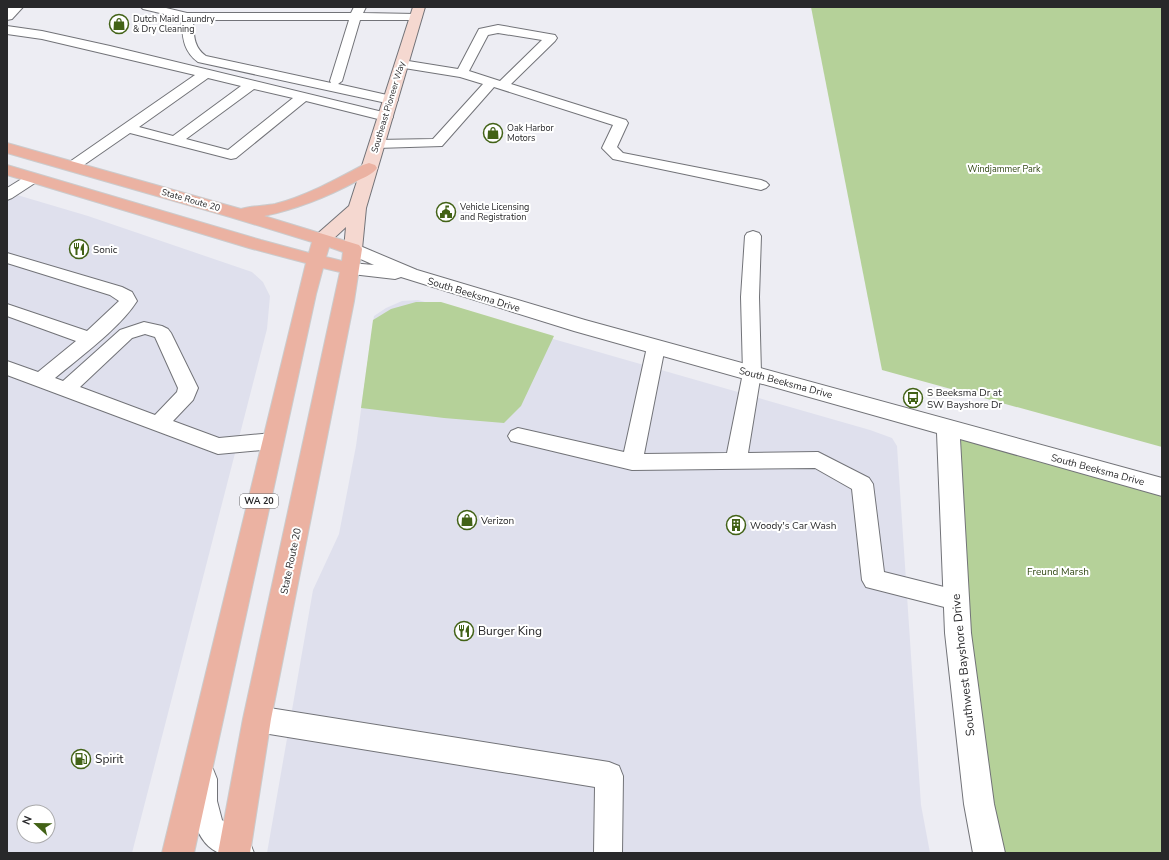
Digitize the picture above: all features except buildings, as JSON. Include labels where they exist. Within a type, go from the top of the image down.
[{"type":"main road","name":"Southeast Pioneer Way","points":[[352,259],[357,208],[417,12]]},
{"type":"main road","name":"State Route 20","points":[[7,148],[322,239],[352,259],[257,719],[236,852]]},
{"type":"main road","points":[[236,213],[263,212],[282,208],[325,190],[369,168]]},
{"type":"main road","points":[[7,170],[315,261],[352,259]]},
{"type":"main road","points":[[322,239],[357,208]]},
{"type":"main road","name":"WA 20","points":[[178,853],[315,261],[322,239]]},
{"type":"street","points":[[7,16],[17,7]]},
{"type":"street","name":"South Beeksma Drive","points":[[352,259],[410,274],[581,326],[1162,487]]},
{"type":"street","name":"Southwest Bayshore Drive","points":[[948,428],[958,633],[978,796],[989,853]]},
{"type":"lane","points":[[147,7],[187,16],[302,17],[358,12],[417,12]]},
{"type":"lane","points":[[302,17],[309,7]]},
{"type":"lane","points":[[336,81],[358,12]]},
{"type":"lane","points":[[187,16],[190,48],[194,54],[202,59],[391,100]]},
{"type":"lane","points":[[377,144],[437,143],[497,84],[551,38],[498,29],[483,32],[462,73]]},
{"type":"lane","points":[[7,30],[42,35],[110,50],[386,117]]},
{"type":"lane","points":[[402,64],[462,73],[622,123],[609,148],[618,156],[760,185]]},
{"type":"lane","points":[[73,166],[206,73]]},
{"type":"lane","points":[[176,140],[252,84]]},
{"type":"lane","points":[[128,128],[231,154],[303,97]]},
{"type":"lane","points":[[7,195],[33,178]]},
{"type":"lane","points":[[736,461],[752,373],[750,297],[753,236]]},
{"type":"lane","points":[[7,258],[116,291],[126,296],[128,301],[124,307],[90,339],[41,380]]},
{"type":"lane","points":[[7,310],[90,339]]},
{"type":"lane","points":[[65,390],[126,334],[144,328],[156,330],[162,334],[188,388],[186,395],[159,424]]},
{"type":"lane","points":[[632,462],[656,347]]},
{"type":"lane","points":[[7,368],[218,446],[273,442]]},
{"type":"lane","points":[[518,436],[632,462],[818,460],[862,484],[874,580],[956,599]]},
{"type":"lane","points":[[257,719],[609,776],[608,853]]},
{"type":"lane","points":[[203,741],[203,801],[210,829],[236,852]]},
{"type":"shaded area","points":[[7,192],[88,216],[252,272],[263,282],[270,296],[267,329],[132,853],[7,853]]},
{"type":"shaded area","points":[[418,300],[870,430],[892,438],[897,446],[921,805],[930,853],[267,853],[313,590],[339,534],[356,446],[374,316],[386,308],[402,301]]},
{"type":"green space","name":"Windjammer Park","points":[[811,7],[1162,7],[1162,447],[882,370]]},
{"type":"green space","points":[[416,302],[441,302],[554,336],[521,406],[504,423],[444,418],[361,408],[373,320],[391,309]]},
{"type":"green space","name":"Freund Marsh","points":[[948,428],[1162,487],[1162,853],[989,853]]},
{"type":"place","name":"Dutch Maid Laundry & Dry Cleaning","points":[[119,24]]},
{"type":"place","name":"Oak Harbor Motors","points":[[493,133]]},
{"type":"place","name":"Vehicle Licensing and Registration","points":[[446,212]]},
{"type":"place","name":"Sonic","points":[[79,249]]},
{"type":"place","name":"S Beeksma Dr at SW Bayshore Dr","points":[[913,398]]},
{"type":"place","name":"Verizon","points":[[467,520]]},
{"type":"place","name":"Woody's Car Wash","points":[[736,525]]},
{"type":"place","name":"Burger King","points":[[464,631]]},
{"type":"place","name":"Spirit","points":[[81,759]]}]
